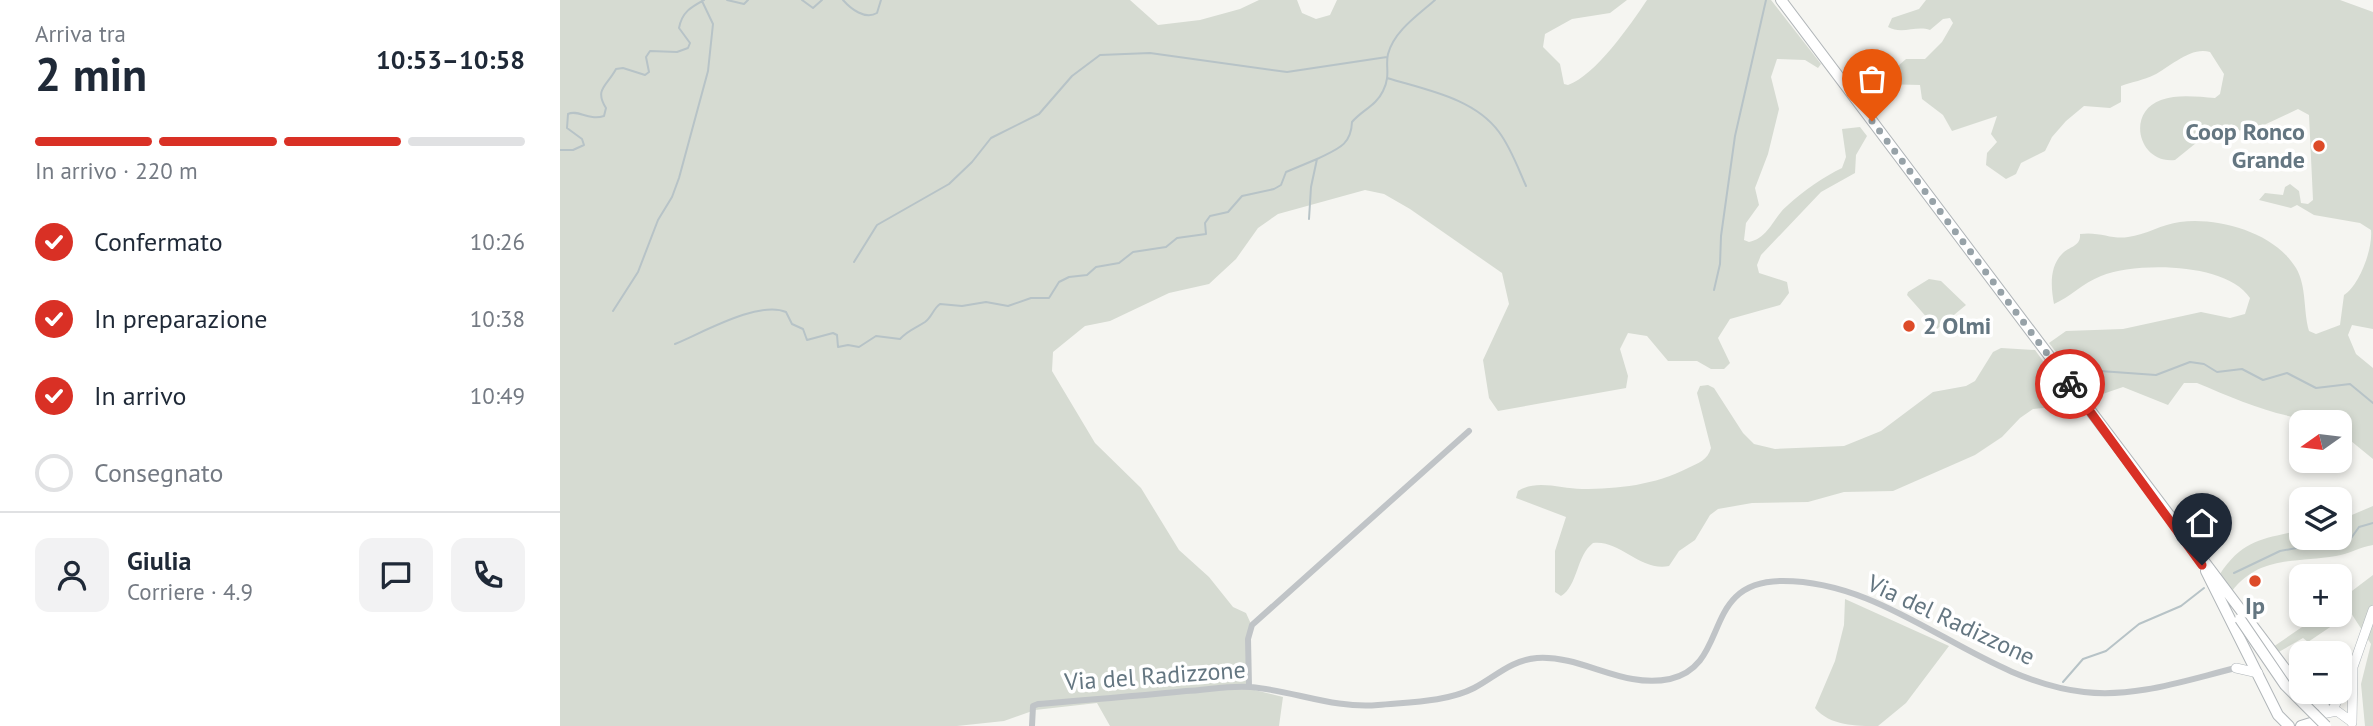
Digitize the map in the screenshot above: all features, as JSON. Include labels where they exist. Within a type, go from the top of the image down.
[{"type":"main road","points":[[1779,0],[1790,11],[2289,673]]},
{"type":"main road","points":[[2190,545],[2285,685],[2326,726]]},
{"type":"main road","points":[[2190,545],[2253,660],[2278,715],[2289,726]]},
{"type":"main road","points":[[2353,725],[2353,667],[2373,610]]},
{"type":"main road","points":[[2236,668],[2253,660]]},
{"type":"main road","points":[[2236,668],[2252,670],[2261,676]]},
{"type":"main road","points":[[2320,704],[2330,711],[2342,713],[2353,725]]},
{"type":"main road","points":[[2301,726],[2313,724],[2330,711],[2333,704]]},
{"type":"street","points":[[1249,686],[1248,639],[1252,625],[1469,431]]},
{"type":"street","name":"Via del Radizzone","points":[[1032,726],[1034,706],[1038,704],[1249,686],[1317,701],[1382,705],[1466,691],[1499,670],[1535,658],[1572,663],[1636,681],[1668,680],[1697,664],[1712,642],[1721,616],[1738,593],[1748,587],[1778,581],[1797,581],[1858,596],[1999,665],[2058,688],[2130,693],[2236,668]]},
{"type":"shaded area","points":[[560,0],[1130,0],[1158,25],[1200,20],[1240,9],[1259,0],[1297,0],[1302,13],[1316,19],[1330,15],[1337,0],[1627,0],[1610,13],[1572,19],[1545,34],[1543,47],[1560,64],[1564,84],[1568,85],[1601,60],[1647,0],[1771,0],[1821,64],[1818,68],[1805,60],[1777,59],[1771,77],[1779,109],[1768,154],[1755,188],[1759,205],[1746,223],[1744,240],[1756,240],[1783,210],[1807,189],[1842,168],[1846,157],[1842,129],[1860,127],[1867,136],[1856,155],[1855,173],[1821,192],[1761,255],[1757,265],[1759,273],[1787,282],[1789,293],[1780,305],[1730,319],[1718,338],[1730,363],[1724,369],[1711,369],[1697,361],[1668,361],[1647,336],[1628,333],[1620,349],[1628,376],[1626,388],[1498,411],[1489,398],[1483,360],[1509,304],[1502,273],[1410,209],[1384,194],[1365,190],[1278,214],[1258,228],[1236,259],[1209,284],[1169,293],[1110,321],[1085,326],[1053,352],[1052,371],[1095,443],[1141,488],[1179,550],[1209,577],[1233,607],[1246,613],[1251,624],[1246,688],[1283,697],[1279,726],[1110,726],[1097,703],[1035,710],[1004,721],[957,726],[560,726]]},
{"type":"shaded area","points":[[1926,0],[2340,0],[2373,12],[2373,329],[2352,325],[2348,335],[2356,354],[2373,368],[2373,459],[2352,442],[2352,410],[2289,410],[2289,416],[2249,404],[2197,383],[2184,383],[2168,405],[2123,387],[2091,398],[2049,343],[2066,331],[2123,329],[2201,312],[2230,318],[2245,314],[2250,298],[2238,286],[2222,277],[2180,268],[2116,271],[2094,279],[2054,304],[2052,285],[2055,265],[2065,251],[2077,244],[2080,234],[2128,237],[2167,225],[2195,221],[2245,230],[2274,245],[2287,256],[2299,275],[2309,331],[2316,334],[2340,325],[2344,295],[2355,284],[2364,266],[2370,247],[2371,230],[2360,223],[2314,215],[2297,205],[2291,208],[2259,200],[2265,193],[2283,195],[2285,187],[2290,184],[2299,191],[2301,203],[2308,204],[2313,200],[2309,115],[2298,109],[2264,125],[2201,139],[2175,160],[2162,159],[2152,154],[2145,146],[2140,125],[2150,106],[2168,98],[2215,98],[2220,94],[2224,74],[2210,52],[2195,52],[2154,75],[2121,86],[2121,102],[2110,108],[2084,106],[2052,137],[2045,151],[2021,163],[2016,174],[2006,179],[1986,165],[1987,153],[1997,142],[1991,134],[1997,116],[1952,131],[1943,115],[1922,99],[1920,85],[1881,84],[1878,76],[1906,59],[1925,59],[1942,42],[1953,23],[1950,18],[1943,19],[1930,30],[1898,30],[1888,27],[1892,18],[1919,9]]},
{"type":"shaded area","points":[[1929,279],[1941,281],[1966,305],[1937,329],[1907,295]]},
{"type":"shaded area","points":[[2001,348],[2035,350],[2075,405],[2033,409],[2002,437],[1975,455],[1893,491],[1844,492],[1808,502],[1752,503],[1718,509],[1710,515],[1695,540],[1679,551],[1669,566],[1649,564],[1612,546],[1593,543],[1583,555],[1567,591],[1561,596],[1555,592],[1555,551],[1566,517],[1516,498],[1518,491],[1525,487],[1541,485],[1582,489],[1636,485],[1675,474],[1699,463],[1711,448],[1697,393],[1700,386],[1708,385],[1714,388],[1743,433],[1754,444],[1775,449],[1844,446],[1881,431],[1933,392],[1966,386],[1975,381],[1993,352]]},
{"type":"shaded area","points":[[2373,506],[2373,545],[2336,556],[2267,566],[2254,571],[2232,591],[2220,574],[2246,547],[2289,533],[2289,550],[2352,550],[2352,515]]},
{"type":"shaded area","points":[[2373,575],[2373,726],[2365,726],[2361,684],[2371,644],[2352,615],[2352,591]]},
{"type":"shaded area","points":[[1845,599],[1949,646],[1906,703],[1878,726],[1836,722],[1815,708],[1835,661],[1844,625]]},
{"type":"shaded area","points":[[2302,627],[2330,627],[2309,641],[2303,638],[2289,641],[2289,646],[2277,653],[2273,647]]},
{"type":"waterway","points":[[560,150],[573,150],[584,145],[582,139],[567,128],[568,114],[604,116],[606,108],[601,96],[603,88],[616,69],[623,68],[645,75],[649,72],[646,57],[650,51],[677,52],[688,48],[690,43],[679,28],[680,22],[688,11],[704,0]]},
{"type":"waterway","points":[[727,0],[744,4],[748,0]]},
{"type":"waterway","points":[[802,0],[813,8],[822,0]]},
{"type":"waterway","points":[[843,0],[854,10],[868,15],[877,13],[881,0]]},
{"type":"waterway","points":[[1317,159],[1346,142],[1352,122],[1380,96],[1387,80],[1387,58],[1395,38],[1435,0]]},
{"type":"waterway","points":[[1714,290],[1720,264],[1721,236],[1735,136],[1766,0]]},
{"type":"waterway","points":[[613,311],[638,272],[658,220],[672,197],[679,178],[708,71],[713,24],[702,1]]},
{"type":"waterway","points":[[854,262],[877,225],[949,184],[972,162],[991,138],[1039,114],[1072,76],[1100,55],[1150,53],[1287,72],[1387,57]]},
{"type":"waterway","points":[[1387,78],[1463,103],[1489,120],[1503,138],[1526,186]]},
{"type":"waterway","points":[[675,344],[746,314],[775,309],[786,312],[792,324],[803,329],[807,340],[833,333],[837,335],[838,347],[859,347],[876,336],[900,339],[927,320],[940,304],[962,306],[986,302],[1008,306],[1031,298],[1049,298],[1059,282],[1069,277],[1087,275],[1096,267],[1119,263],[1133,252],[1166,247],[1177,238],[1206,234],[1205,223],[1210,216],[1228,212],[1242,196],[1274,189],[1281,185],[1286,172],[1317,159],[1311,187],[1309,219]]},
{"type":"waterway","points":[[2100,371],[2156,375],[2190,362],[2204,364],[2217,372],[2242,369],[2263,380],[2287,373],[2316,388],[2350,384],[2373,403]]},
{"type":"waterway","points":[[2234,573],[2280,551],[2329,542],[2347,544],[2359,527],[2373,523]]},
{"type":"waterway","points":[[2063,682],[2083,659],[2106,651],[2139,624],[2181,606],[2204,588]]},
{"type":"way so far","points":[[1872,121],[2070,384]]},
{"type":"place","name":"Coop Ronco Grande","points":[[2319,146]]},
{"type":"place","name":"2 Olmi","points":[[1909,326]]},
{"type":"place","name":"Ip","points":[[2255,581]]},
{"type":"route","points":[[2070,384],[2202,565]]}]
